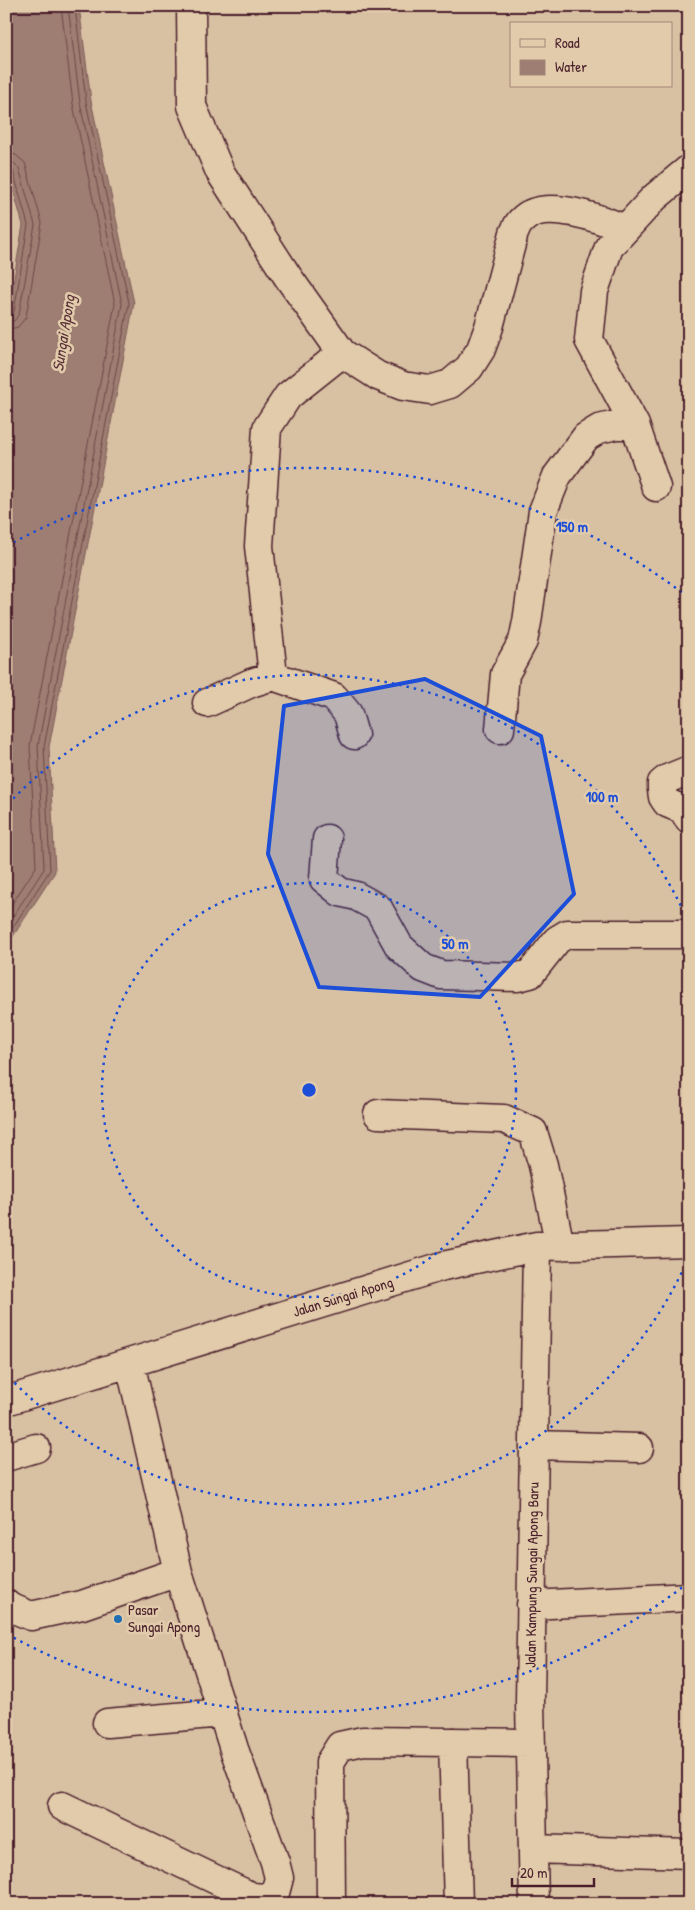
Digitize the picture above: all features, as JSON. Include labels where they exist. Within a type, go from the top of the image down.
[{"type":"street","points":[[191,6],[192,106],[220,172],[288,277],[342,353],[378,376],[403,386],[430,390],[450,384],[469,368],[481,349],[489,327],[514,233],[521,220],[532,213],[555,210],[578,213],[606,220],[625,229]]},
{"type":"street","points":[[656,487],[635,426],[589,340],[594,291],[609,247],[654,198],[689,169]]},
{"type":"street","points":[[273,676],[259,546],[267,428],[288,396],[342,353]]},
{"type":"street","points":[[500,730],[505,674],[523,641],[528,622],[544,511],[557,476],[586,437],[598,429],[616,426],[635,426]]},
{"type":"street","points":[[208,703],[251,683],[273,676],[334,697],[348,714],[354,735]]},
{"type":"street","points":[[689,770],[667,779],[662,784],[662,790],[663,797],[667,803],[682,809],[689,819]]},
{"type":"street","points":[[327,839],[324,879],[340,892],[356,896],[378,908],[400,946],[423,968],[440,976],[518,977],[530,974],[557,940],[567,934],[689,934]]},
{"type":"street","name":"Jalan Kampung Sungai Apong Baru","points":[[378,1114],[504,1119],[533,1132],[543,1165],[548,1246],[534,1446],[531,1605],[530,1743],[534,1904]]},
{"type":"street","name":"Jalan Sungai Apong","points":[[6,1401],[443,1266],[548,1246],[689,1242]]},
{"type":"street","points":[[62,1806],[252,1897],[265,1898],[275,1893],[278,1878],[275,1862],[223,1713],[178,1572],[130,1363]]},
{"type":"street","points":[[534,1446],[639,1448]]},
{"type":"street","points":[[6,1456],[36,1448]]},
{"type":"street","points":[[6,1604],[31,1616],[82,1604],[178,1572]]},
{"type":"street","points":[[531,1605],[689,1597]]},
{"type":"street","points":[[107,1723],[223,1713]]},
{"type":"street","points":[[331,1904],[330,1762],[340,1746],[363,1741],[530,1743]]},
{"type":"street","points":[[453,1742],[458,1904]]},
{"type":"street","points":[[533,1849],[689,1854]]},
{"type":"highlighted area","points":[[425,679],[541,736],[574,894],[480,997],[319,987],[268,854],[284,706]]},
{"type":"water","name":"Sungai Apong","points":[[6,6],[79,6],[91,101],[134,303],[49,747],[55,872],[6,947],[6,325],[23,225],[6,164]]},
{"type":"place","name":"Pasar Sungai Apong","points":[[118,1619]]}]
